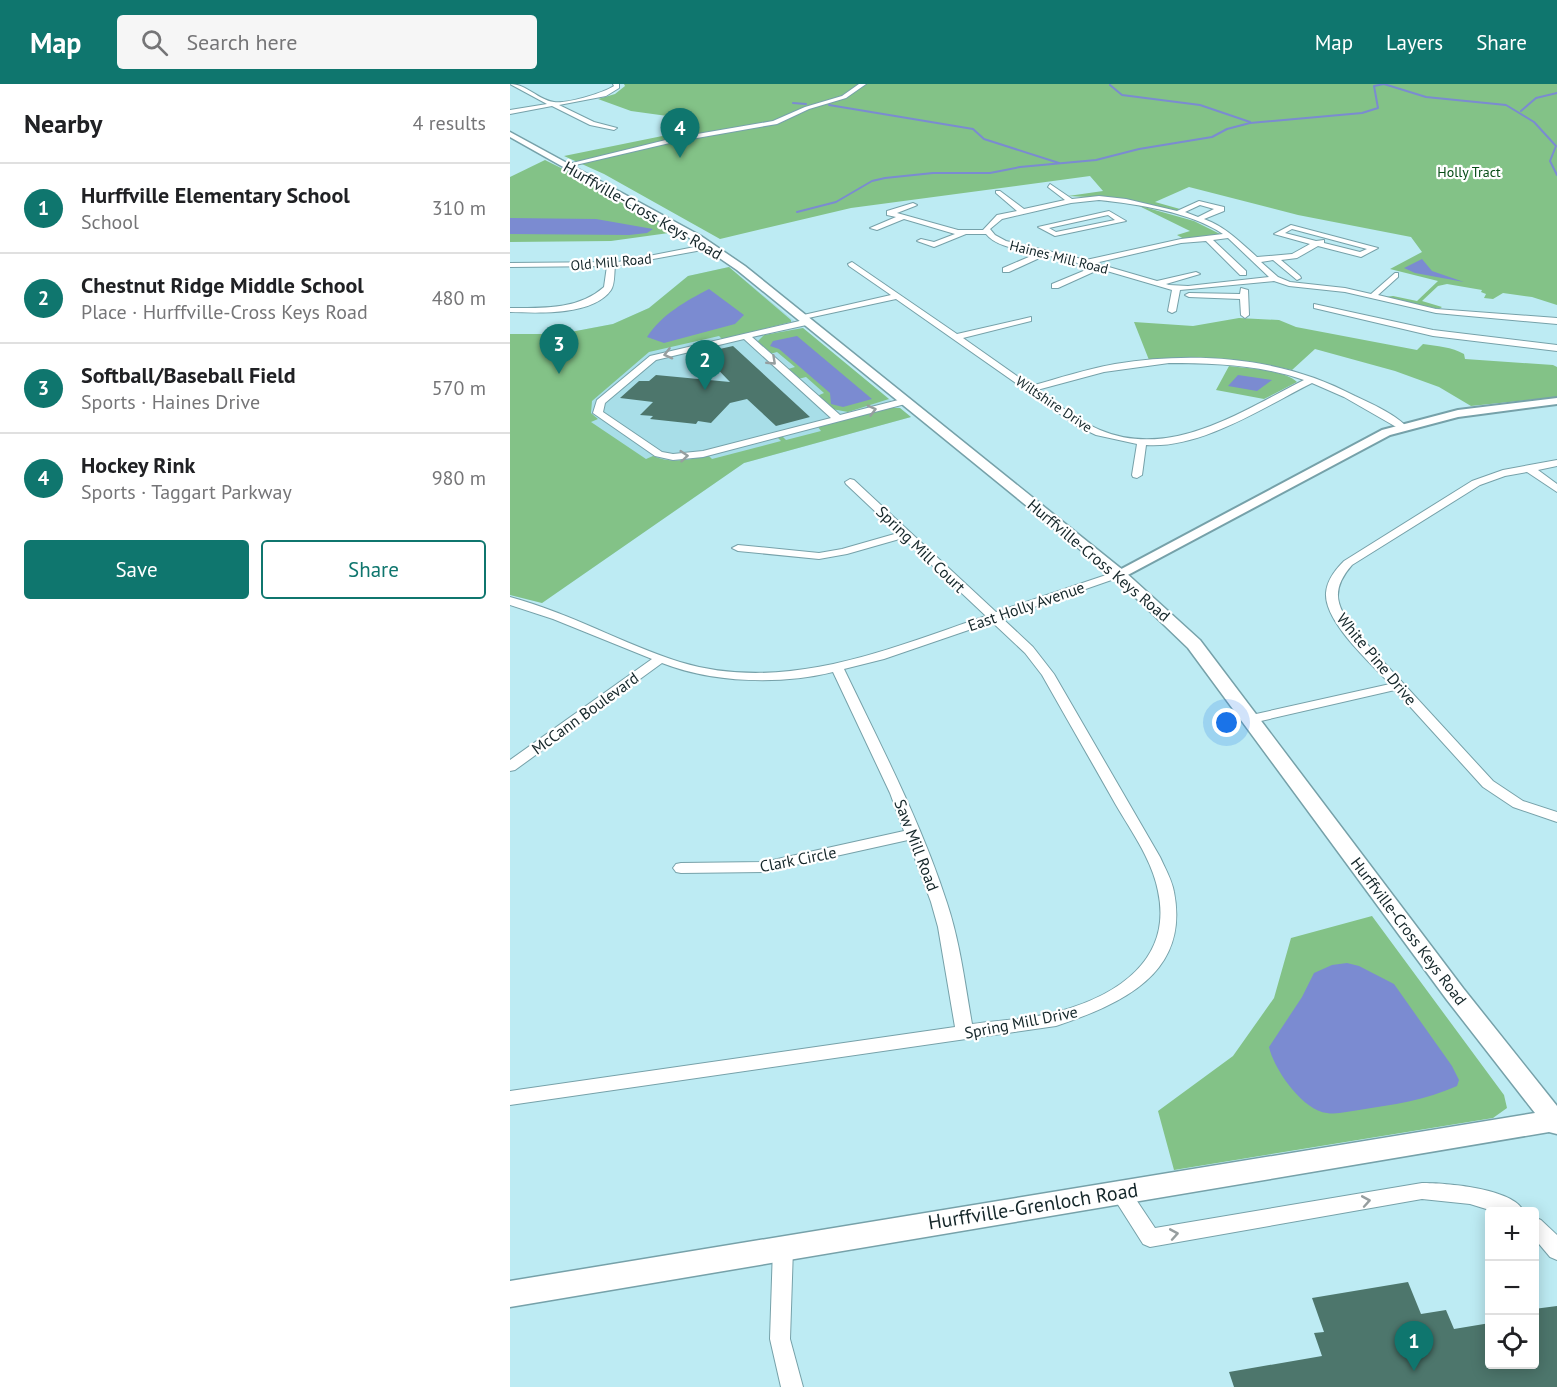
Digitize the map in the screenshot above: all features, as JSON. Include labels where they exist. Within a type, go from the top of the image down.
[{"type":"main road","name":"Hurffville-Cross Keys Road","points":[[510,134],[710,246],[1119,574],[1186,636],[1252,719],[1455,993],[1556,1122]]},
{"type":"main road","name":"Hurffville-Grenloch Road","points":[[510,1294],[1556,1122]]},
{"type":"street","points":[[513,84],[592,124],[614,129]]},
{"type":"street","points":[[510,112],[608,94],[616,89],[616,84]]},
{"type":"street","points":[[565,164],[674,140],[775,123],[807,108],[848,95],[864,84]]},
{"type":"street","points":[[1050,186],[1071,201]]},
{"type":"street","points":[[998,192],[1023,212]]},
{"type":"street","name":"Haines Mill Road","points":[[1275,279],[1230,236],[1216,226],[1178,213],[1117,199],[1071,201],[1048,206],[995,220],[987,228],[992,237],[1004,243],[1099,267],[1176,291],[1275,279],[1295,285],[1336,288],[1413,307],[1557,321]]},
{"type":"street","points":[[1178,213],[1199,203],[1221,209],[1198,219]]},
{"type":"street","points":[[913,205],[890,213],[963,233],[988,232]]},
{"type":"street","points":[[1048,206],[1057,211]]},
{"type":"street","points":[[1109,213],[1122,220],[1089,227],[1054,234],[1042,228],[1109,213]]},
{"type":"street","points":[[1066,216],[1089,227]]},
{"type":"street","points":[[874,228],[903,217]]},
{"type":"street","points":[[1291,227],[1331,237],[1374,248],[1361,255],[1278,234],[1291,227]]},
{"type":"street","points":[[921,241],[934,245],[963,233]]},
{"type":"street","points":[[1055,286],[1088,266],[1175,242],[1230,236]]},
{"type":"street","points":[[1255,260],[1298,255],[1331,237]]},
{"type":"street","points":[[1207,238],[1243,273]]},
{"type":"street","name":"Old Mill Road","points":[[510,265],[611,265],[654,259],[710,246]]},
{"type":"street","points":[[1006,270],[1042,254]]},
{"type":"street","points":[[1276,259],[1297,278]]},
{"type":"street","name":"Wiltshire Drive","points":[[852,264],[1092,431],[1116,438],[1142,441],[1177,440],[1201,434],[1312,380]]},
{"type":"street","points":[[510,310],[562,308],[592,299],[608,288],[611,265]]},
{"type":"street","points":[[1155,284],[1196,274]]},
{"type":"street","points":[[1373,296],[1395,275]]},
{"type":"street","points":[[1243,283],[1245,315]]},
{"type":"street","points":[[1172,311],[1176,291],[1244,297]]},
{"type":"street","points":[[898,296],[653,358],[600,402],[598,413],[659,454],[673,457],[703,454],[906,401]]},
{"type":"street","points":[[1317,306],[1444,335],[1557,348]]},
{"type":"street","points":[[1444,335],[1447,312]]},
{"type":"street","points":[[956,337],[1028,319]]},
{"type":"street","points":[[746,336],[837,418]]},
{"type":"street","points":[[1030,388],[1107,369],[1178,361],[1246,365],[1312,380],[1342,392],[1401,426]]},
{"type":"street","name":"East Holly Avenue","points":[[510,601],[557,616],[660,659],[692,669],[738,676],[785,676],[837,668],[910,646],[1119,574],[1364,443],[1401,426],[1439,416],[1557,401]]},
{"type":"street","points":[[1137,475],[1142,441]]},
{"type":"street","name":"White Pine Drive","points":[[1557,463],[1528,467],[1494,476],[1467,488],[1356,558],[1338,574],[1332,593],[1336,613],[1352,635],[1497,792],[1530,809],[1557,817]]},
{"type":"street","points":[[1528,467],[1557,489]]},
{"type":"street","name":"Spring Mill Court","points":[[850,482],[993,617]]},
{"type":"street","points":[[738,548],[798,555],[830,555],[905,534]]},
{"type":"street","name":"Spring Mill Drive","points":[[510,1098],[1056,1019],[1096,1006],[1130,988],[1152,966],[1166,940],[1171,911],[1160,871],[1048,674],[1029,650],[993,617]]},
{"type":"street","name":"McCann Boulevard","points":[[512,763],[660,659]]},
{"type":"street","name":"Saw Mill Road","points":[[837,668],[897,793],[944,915],[965,1033]]},
{"type":"street","points":[[1252,719],[1398,686]]},
{"type":"street","name":"Clark Circle","points":[[681,868],[764,867],[912,834]]},
{"type":"street","points":[[1120,1192],[1150,1238],[1422,1191],[1463,1192],[1507,1207]]},
{"type":"street","points":[[1539,1230],[1557,1251]]},
{"type":"street","points":[[783,1248],[780,1339],[792,1387]]},
{"type":"shaded area","points":[[729,267],[911,417],[744,463],[542,603],[510,595],[510,334],[560,334],[613,324],[649,308],[688,276]]},
{"type":"green space","name":"Holly Tract","points":[[624,84],[1557,84],[1557,305],[1532,297],[1503,293],[1493,299],[1484,298],[1486,294],[1481,292],[1482,290],[1447,284],[1438,286],[1422,301],[1442,307],[1439,309],[1385,297],[1393,296],[1417,301],[1438,281],[1390,269],[1422,252],[1411,237],[1298,215],[1189,187],[1155,202],[1180,209],[1176,211],[1127,199],[1068,196],[1103,191],[1090,176],[851,208],[720,239],[604,174],[564,156],[682,132],[693,124],[689,119],[631,111],[598,99],[615,94],[625,86]]},
{"type":"green space","points":[[545,160],[609,192],[676,232],[611,241],[510,242],[510,177]]},
{"type":"green space","points":[[1137,205],[1194,221],[1220,234],[1184,239],[1177,235],[1190,231]]},
{"type":"green space","points":[[729,267],[791,322],[722,339],[719,336],[649,352],[592,401],[591,413],[598,419],[591,422],[646,459],[653,456],[674,461],[708,455],[712,459],[781,441],[777,437],[782,436],[786,440],[821,431],[818,427],[891,408],[900,408],[911,417],[744,463],[542,603],[510,595],[510,334],[560,334],[613,324],[649,308],[688,276]]},
{"type":"green space","points":[[1239,318],[1279,320],[1296,327],[1417,350],[1423,344],[1444,347],[1464,354],[1465,359],[1553,365],[1557,367],[1557,397],[1471,406],[1439,387],[1395,371],[1315,349],[1292,370],[1221,360],[1149,360],[1134,322],[1193,326]]},
{"type":"green space","points":[[803,328],[889,399],[848,412],[832,409],[817,396],[824,393],[806,377],[798,379],[788,369],[795,367],[777,352],[770,354],[757,342],[764,335]]},
{"type":"green space","points":[[1229,366],[1275,372],[1297,382],[1264,399],[1216,390]]},
{"type":"green space","points":[[1372,916],[1504,1095],[1507,1108],[1493,1118],[1174,1170],[1158,1111],[1233,1056],[1274,998],[1291,938]]},
{"type":"water","points":[[510,218],[596,219],[653,229],[647,233],[629,235],[510,234]]},
{"type":"water","points":[[1422,259],[1432,271],[1464,282],[1415,273],[1404,268]]},
{"type":"water","points":[[709,289],[744,315],[735,324],[664,343],[647,337],[667,315]]},
{"type":"water","points":[[797,336],[872,399],[843,407],[831,404],[830,393],[779,349],[770,346],[773,341]]},
{"type":"water","points":[[1238,375],[1272,380],[1257,391],[1228,386]]},
{"type":"water","points":[[1347,963],[1359,966],[1394,984],[1452,1066],[1459,1080],[1457,1086],[1409,1101],[1335,1114],[1308,1105],[1290,1087],[1269,1047],[1302,997],[1314,973],[1332,965]]},
{"type":"building","points":[[733,346],[810,417],[776,426],[747,399],[730,403],[711,423],[698,421],[696,424],[650,419],[653,416],[640,415],[653,402],[620,398],[639,381],[649,381],[656,375],[730,382],[702,353]]},
{"type":"building","points":[[1408,1282],[1421,1314],[1446,1310],[1454,1329],[1485,1324],[1485,1369],[1539,1369],[1539,1308],[1557,1306],[1557,1387],[1234,1387],[1229,1372],[1322,1356],[1314,1333],[1324,1332],[1312,1298]]},
{"type":"waterway","points":[[797,212],[836,202],[872,181],[885,178],[933,173],[990,173],[1020,167],[1096,160],[1139,149],[1212,137],[1227,129],[1250,123],[1362,113],[1378,108],[1374,86],[1384,84],[1426,97],[1506,105],[1534,122],[1556,146],[1550,161],[1557,175]]},
{"type":"waterway","points":[[1110,85],[1122,95],[1200,105],[1250,122]]},
{"type":"waterway","points":[[1521,111],[1536,98],[1557,93]]},
{"type":"waterway","points":[[793,103],[806,104]]},
{"type":"waterway","points":[[829,105],[973,129],[984,139],[1059,163]]},
{"type":"place","name":"Hockey Rink","points":[[680,158]]},
{"type":"place","name":"Softball/Baseball Field","points":[[559,374]]},
{"type":"place","name":"Chestnut Ridge Middle School","points":[[705,390]]},
{"type":"place","name":"Hurffville Elementary School","points":[[1414,1371]]}]
